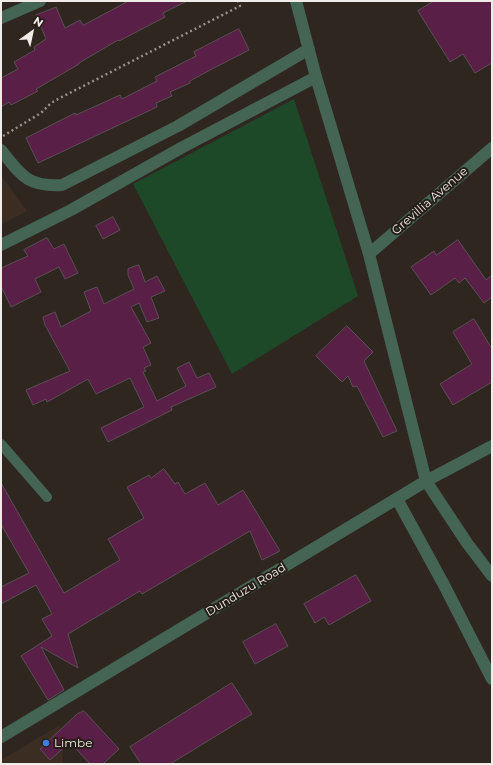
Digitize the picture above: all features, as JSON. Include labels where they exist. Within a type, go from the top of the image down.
[{"type":"street","points":[[1,18],[40,1]]},
{"type":"street","points":[[296,1],[316,77],[369,254],[426,482],[467,543],[492,576]]},
{"type":"street","points":[[1,150],[21,175],[35,182],[50,185],[62,185],[178,126],[309,49]]},
{"type":"street","points":[[1,245],[71,210],[181,148],[316,77]]},
{"type":"street","name":"Grevillia Avenue","points":[[369,254],[492,148]]},
{"type":"street","name":"Dunduzu Road","points":[[1,737],[397,499],[492,446]]},
{"type":"street","points":[[397,499],[444,585],[492,679]]},
{"type":"lane","points":[[1,444],[47,497]]},
{"type":"path","points":[[1,137],[41,113],[50,103],[240,6],[238,1]]},
{"type":"shaded area","points":[[1,175],[27,211],[1,225]]},
{"type":"shaded area","name":"Limbe","points":[[60,725],[63,764],[1,764],[1,760]]},
{"type":"green space","points":[[294,99],[358,296],[232,374],[133,184]]},
{"type":"building","points":[[129,1],[187,1],[163,13],[165,17],[119,41],[118,40],[36,89],[38,91],[11,105],[9,102],[1,107],[1,78],[18,69],[14,62],[35,50],[34,47],[46,39],[36,15],[56,7],[65,28],[80,20],[83,25]]},
{"type":"building","points":[[434,1],[492,1],[492,63],[475,73],[463,54],[450,62],[418,11]]},
{"type":"building","points":[[239,29],[249,50],[190,81],[190,83],[170,92],[172,96],[156,103],[157,107],[38,163],[26,138],[75,113],[76,115],[120,95],[122,99],[157,81],[155,77],[196,56],[194,52]]},
{"type":"building","points":[[113,217],[120,230],[103,239],[96,226]]},
{"type":"building","points":[[47,238],[54,249],[64,244],[78,273],[65,279],[59,267],[35,279],[41,292],[11,307],[1,286],[1,268],[28,256],[24,250]]},
{"type":"building","points":[[458,240],[486,280],[492,275],[492,297],[484,303],[465,278],[459,283],[455,278],[431,295],[411,267],[434,251],[436,255]]},
{"type":"building","points":[[139,265],[145,282],[157,276],[165,291],[151,297],[159,318],[147,322],[139,303],[131,307],[151,343],[143,347],[151,365],[144,368],[146,371],[143,372],[157,401],[186,386],[177,368],[189,362],[197,378],[209,373],[216,387],[171,407],[172,410],[108,442],[101,428],[144,407],[130,378],[96,394],[88,379],[47,402],[46,399],[33,405],[26,390],[70,371],[45,325],[43,317],[55,312],[61,327],[91,311],[84,292],[97,287],[104,304],[134,289],[128,275],[128,269]]},
{"type":"building","points":[[474,319],[492,349],[492,382],[453,405],[440,384],[472,364],[453,332]]},
{"type":"building","points":[[347,326],[373,352],[364,361],[397,431],[383,437],[357,386],[353,387],[348,376],[342,382],[316,356]]},
{"type":"building","points":[[164,469],[175,484],[178,482],[185,494],[205,483],[218,505],[243,490],[280,551],[262,560],[250,531],[142,594],[140,591],[68,634],[78,668],[41,647],[64,690],[48,700],[21,656],[52,636],[42,619],[52,614],[36,585],[1,604],[1,587],[29,573],[1,524],[1,483],[64,593],[120,560],[108,539],[144,518],[127,487],[149,475],[151,478]]},
{"type":"building","points":[[356,575],[371,601],[329,625],[324,617],[315,623],[304,604]]},
{"type":"building","points":[[276,624],[288,646],[255,664],[243,642]]},
{"type":"building","points":[[232,683],[252,714],[170,764],[141,764],[130,747]]},
{"type":"building","points":[[84,711],[119,749],[103,764],[90,764],[70,742],[50,760],[40,749],[77,714]]},
{"type":"place","name":"Limbe","points":[[46,743]]}]
